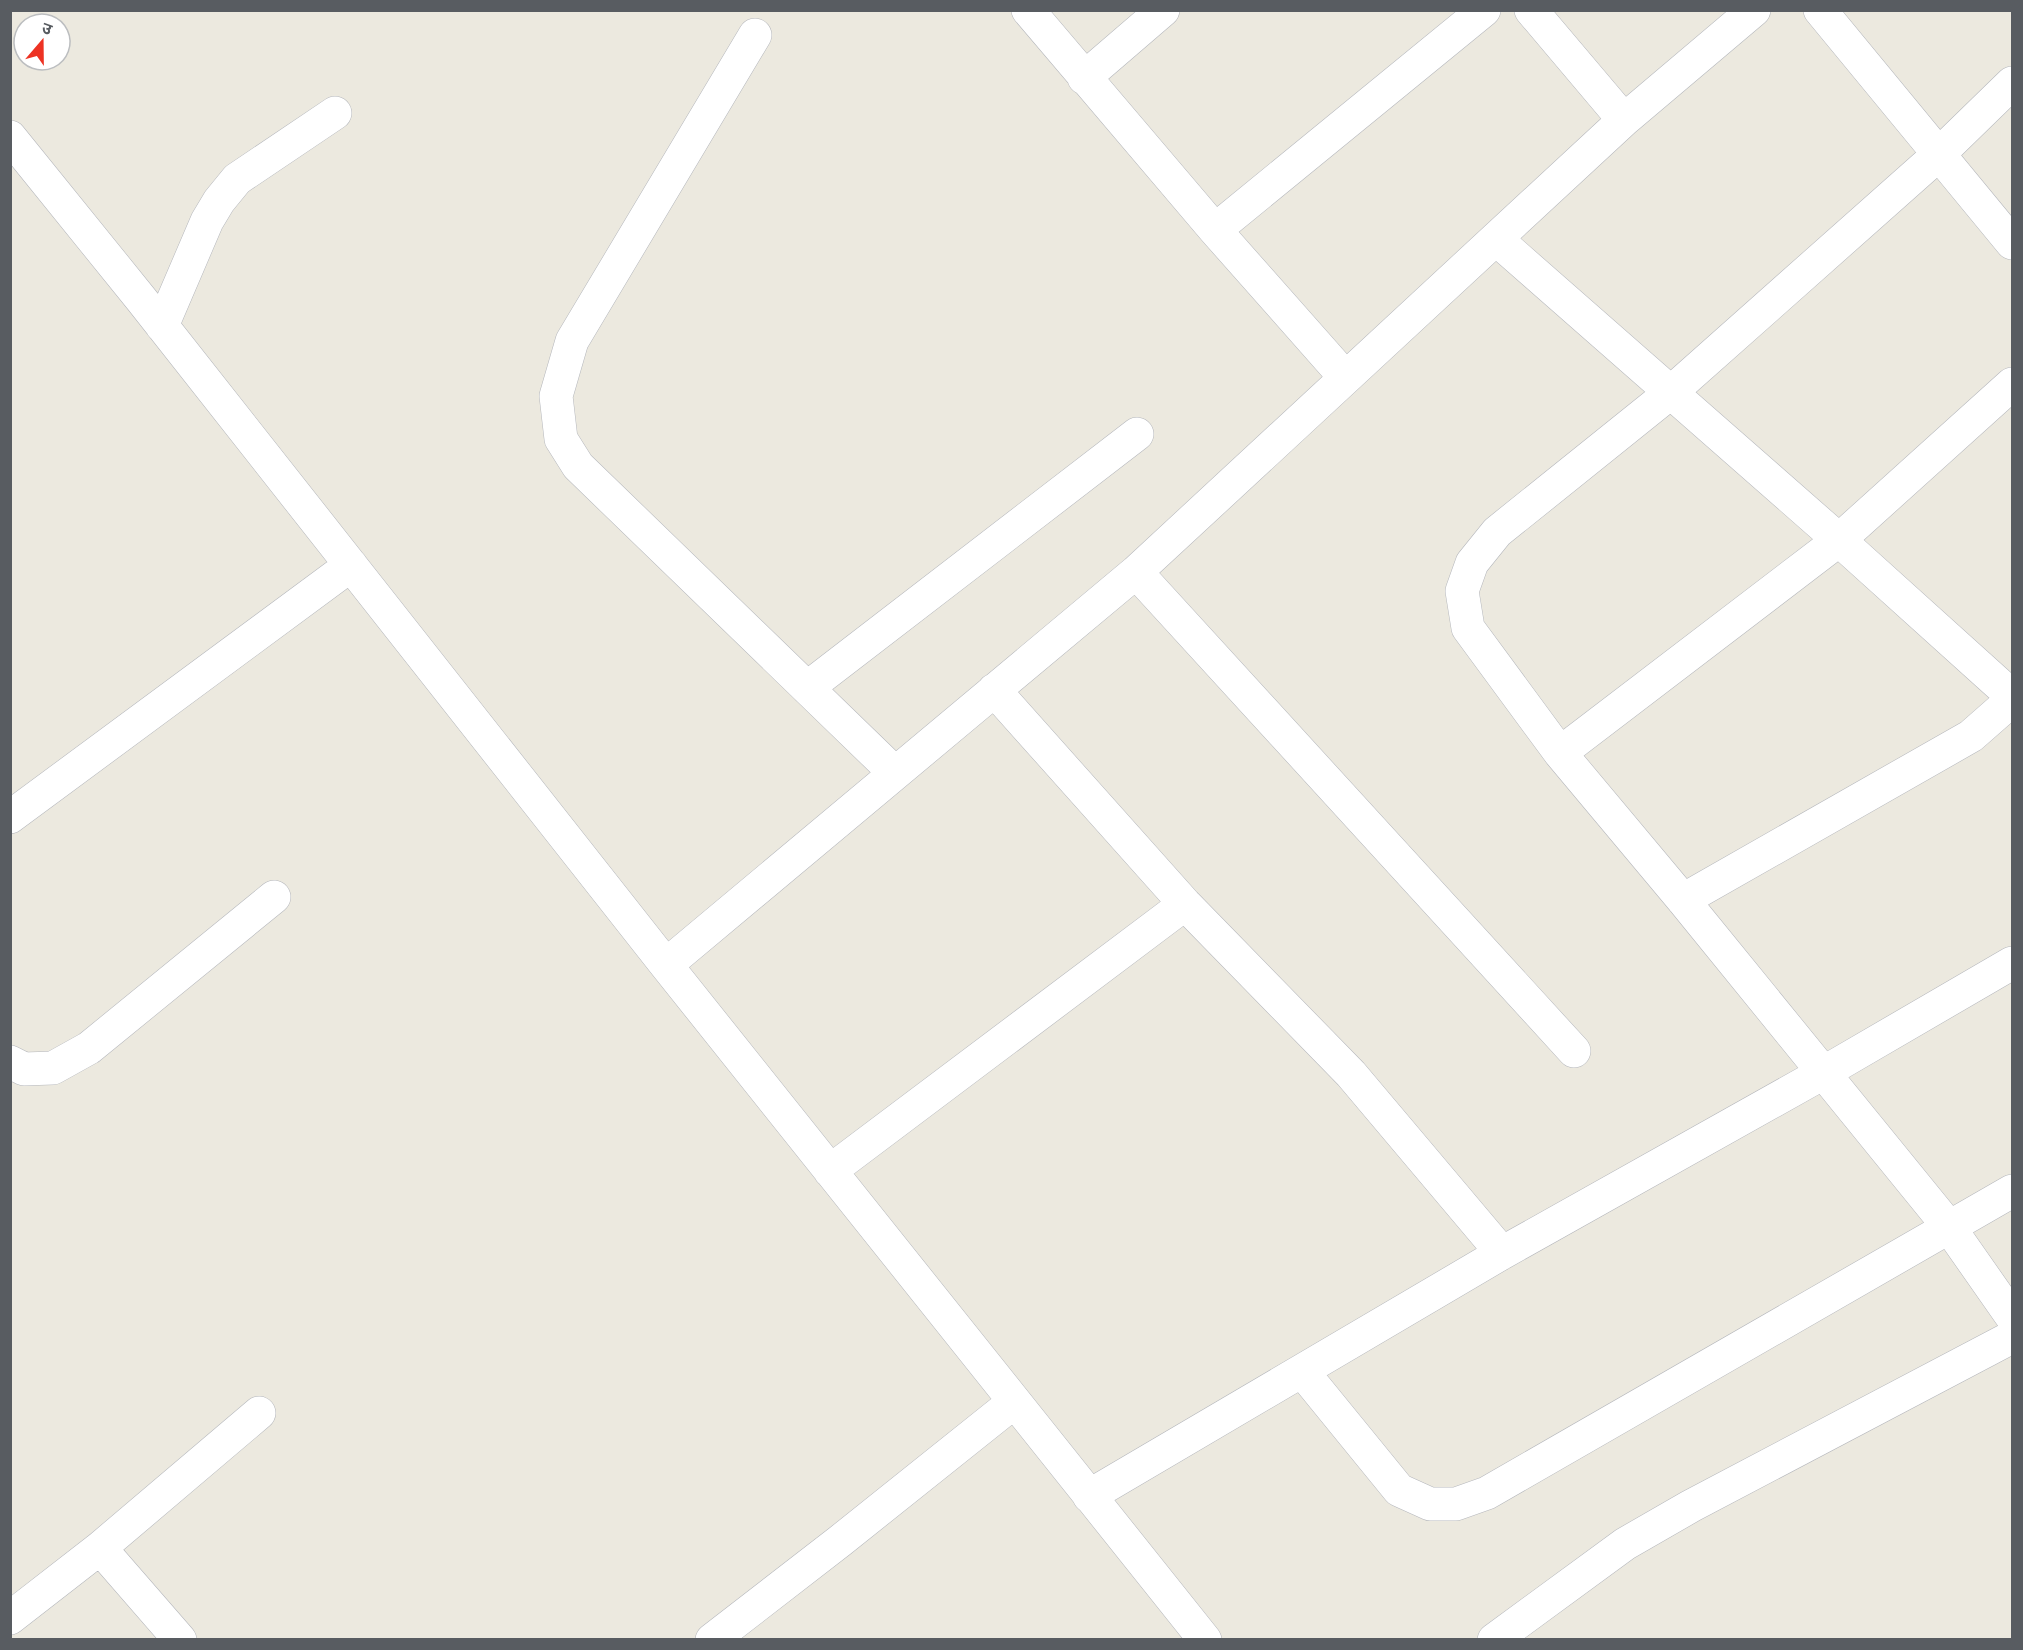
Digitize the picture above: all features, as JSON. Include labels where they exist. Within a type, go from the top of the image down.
[{"type":"street","points":[[1028,10],[1215,230],[1345,377]]},
{"type":"street","points":[[1084,78],[1163,10]]},
{"type":"street","points":[[1215,230],[1484,10]]},
{"type":"street","points":[[1531,10],[1624,120]]},
{"type":"street","points":[[666,965],[1136,572],[1624,120],[1754,10]]},
{"type":"street","points":[[1820,10],[2013,243]]},
{"type":"street","points":[[755,35],[572,341],[556,396],[561,439],[578,466],[895,773]]},
{"type":"street","points":[[2013,83],[1938,155],[1670,393],[1497,532],[1472,563],[1462,591],[1468,628],[1560,753],[1683,900],[1949,1227],[2013,1317]]},
{"type":"street","points":[[162,326],[207,221],[219,201],[237,179],[335,113]]},
{"type":"street","points":[[10,137],[666,965],[1205,1640]]},
{"type":"street","points":[[1496,238],[1839,540],[2013,698],[1963,741],[1683,900]]},
{"type":"street","points":[[1560,753],[1839,540],[2013,384]]},
{"type":"street","points":[[807,688],[1137,434]]},
{"type":"street","points":[[10,817],[351,565]]},
{"type":"street","points":[[1136,572],[1574,1051]]},
{"type":"street","points":[[994,690],[1185,904],[1351,1074],[1502,1253]]},
{"type":"street","points":[[10,1062],[24,1069],[53,1068],[89,1048],[274,897]]},
{"type":"street","points":[[830,1171],[1185,904]]},
{"type":"street","points":[[1089,1496],[1502,1253],[2013,963]]},
{"type":"street","points":[[1302,1371],[1400,1490],[1430,1504],[1456,1504],[1487,1493],[2013,1191]]},
{"type":"street","points":[[1494,1640],[1625,1544],[1681,1512],[2013,1337]]},
{"type":"street","points":[[712,1640],[1014,1402]]},
{"type":"street","points":[[10,1618],[100,1548],[259,1413]]},
{"type":"street","points":[[100,1548],[180,1640]]}]
